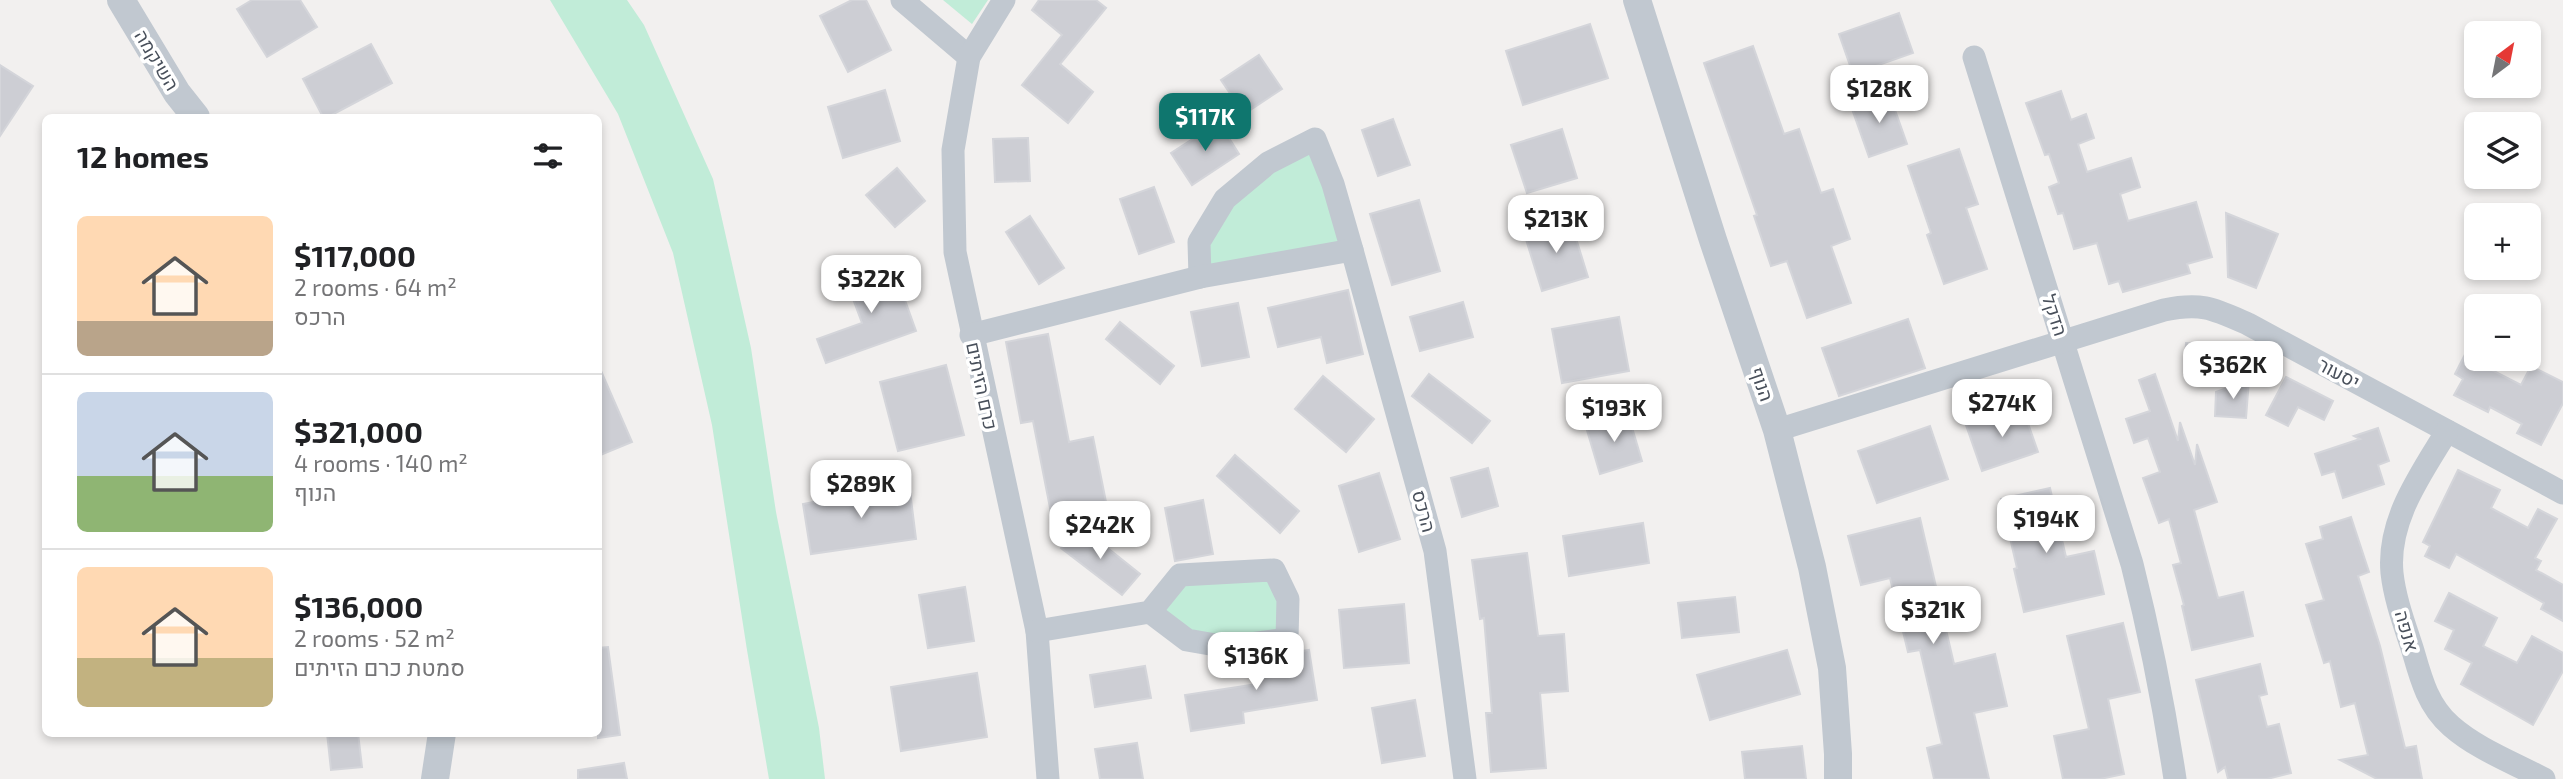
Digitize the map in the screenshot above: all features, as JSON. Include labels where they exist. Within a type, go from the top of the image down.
[{"type":"street","name":"השיקמה","points":[[121,0],[177,93],[194,114]]},
{"type":"street","points":[[902,0],[970,57]]},
{"type":"street","name":"כרם הזיתים","points":[[1004,0],[970,57],[953,150],[955,252],[1037,631],[1048,779]]},
{"type":"street","name":"הנוף","points":[[1637,0],[1777,430],[1812,567],[1832,668],[1838,779]]},
{"type":"street","name":"הדקל","points":[[1974,57],[2132,564],[2151,643],[2175,779]]},
{"type":"street","name":"הרכס","points":[[1200,277],[1199,242],[1224,199],[1268,163],[1315,139],[1333,184],[1435,551],[1465,779]]},
{"type":"street","points":[[971,335],[1200,277],[1352,250]]},
{"type":"street","name":"יסעור","points":[[1777,430],[2164,310],[2188,305],[2207,307],[2248,324],[2563,493]]},
{"type":"street","name":"אנפה","points":[[2447,431],[2402,512],[2391,556],[2397,597],[2423,687],[2438,712],[2468,738],[2544,779]]},
{"type":"street","points":[[1037,631],[1150,612],[1180,575],[1274,570],[1287,599],[1287,639],[1227,647],[1187,640],[1150,612]]},
{"type":"street","points":[[435,779],[441,737]]},
{"type":"green space","points":[[550,0],[627,0],[644,25],[713,179],[751,348],[776,512],[819,728],[825,779],[769,779],[712,425],[673,253],[618,114]]},
{"type":"green space","points":[[943,0],[988,0],[972,24]]},
{"type":"green space","points":[[1315,139],[1352,250],[1200,277],[1225,199]]},
{"type":"green space","points":[[1274,570],[1287,639],[1227,647],[1150,612],[1180,575]]},
{"type":"building","points":[[252,0],[300,0],[317,27],[267,57],[237,9]]},
{"type":"building","points":[[852,0],[866,0],[891,50],[848,72],[820,16]]},
{"type":"building","points":[[1039,0],[1096,0],[1106,8],[1060,64],[1093,92],[1068,123],[1022,85],[1062,35],[1032,10]]},
{"type":"building","points":[[1899,13],[1913,53],[1853,74],[1839,34]]},
{"type":"building","points":[[1590,24],[1608,78],[1523,105],[1506,51]]},
{"type":"building","points":[[371,44],[392,83],[334,114],[321,114],[303,79]]},
{"type":"building","points":[[1753,46],[1784,134],[1799,129],[1821,193],[1833,189],[1850,239],[1831,246],[1851,303],[1807,318],[1787,261],[1771,266],[1754,216],[1757,215],[1704,63]]},
{"type":"building","points":[[1259,55],[1282,89],[1244,114],[1221,80]]},
{"type":"building","points":[[0,65],[33,86],[0,136]]},
{"type":"building","points":[[885,90],[900,141],[843,158],[828,107]]},
{"type":"building","points":[[2061,91],[2071,120],[2086,114],[2094,138],[2078,144],[2087,172],[2131,158],[2140,187],[2120,194],[2128,221],[2196,202],[2212,257],[2187,264],[2190,273],[2123,292],[2119,281],[2109,284],[2097,243],[2074,249],[2063,213],[2058,214],[2049,187],[2059,183],[2049,154],[2045,155],[2026,103]]},
{"type":"building","points":[[1889,93],[1907,144],[1869,157],[1851,106]]},
{"type":"building","points":[[1393,119],[1410,165],[1378,176],[1362,130]]},
{"type":"building","points":[[1219,122],[1239,154],[1192,185],[1171,153]]},
{"type":"building","points":[[1562,129],[1577,178],[1527,193],[1511,145]]},
{"type":"building","points":[[1028,138],[1030,181],[995,182],[993,139]]},
{"type":"building","points":[[1959,149],[1978,204],[1966,208],[1987,269],[1944,284],[1927,235],[1931,233],[1908,166]]},
{"type":"building","points":[[897,168],[925,201],[895,227],[866,195]]},
{"type":"building","points":[[1154,187],[1174,242],[1139,254],[1120,199]]},
{"type":"building","points":[[1419,200],[1440,271],[1392,285],[1370,214]]},
{"type":"building","points":[[2226,213],[2278,234],[2256,288],[2228,277]]},
{"type":"building","points":[[1030,216],[1064,268],[1039,284],[1006,232]]},
{"type":"building","points":[[1570,219],[1588,277],[1542,291],[1524,233]]},
{"type":"building","points":[[892,264],[916,331],[826,363],[817,339],[862,323],[846,280]]},
{"type":"building","points":[[1348,290],[1363,354],[1327,363],[1321,337],[1278,347],[1268,308]]},
{"type":"building","points":[[1463,302],[1473,337],[1420,351],[1410,317]]},
{"type":"building","points":[[1238,303],[1249,357],[1202,366],[1191,312]]},
{"type":"building","points":[[1619,317],[1629,371],[1562,383],[1552,329]]},
{"type":"building","points":[[1908,319],[1925,368],[1839,396],[1822,348]]},
{"type":"building","points":[[1120,322],[1174,366],[1160,384],[1106,339]]},
{"type":"building","points":[[1048,334],[1069,442],[1093,437],[1106,502],[1051,513],[1033,421],[1021,423],[1006,342]]},
{"type":"building","points":[[2186,343],[2229,347],[2228,354],[2251,356],[2249,379],[2184,374]]},
{"type":"building","points":[[2464,356],[2464,371],[2494,371],[2521,385],[2528,371],[2541,371],[2563,382],[2563,403],[2541,445],[2517,433],[2522,424],[2490,407],[2488,412],[2454,395],[2463,379],[2455,374]]},
{"type":"building","points":[[946,365],[964,435],[898,451],[880,382]]},
{"type":"building","points":[[602,373],[632,442],[602,454]]},
{"type":"building","points":[[1429,374],[1490,421],[1472,443],[1412,396]]},
{"type":"building","points":[[2155,374],[2178,441],[2180,422],[2195,465],[2197,444],[2217,502],[2194,510],[2218,598],[2243,592],[2253,636],[2192,650],[2173,565],[2181,563],[2169,519],[2159,523],[2143,478],[2160,472],[2148,438],[2134,443],[2126,419],[2150,411],[2139,380]]},
{"type":"building","points":[[1323,376],[1374,419],[1346,452],[1295,409]]},
{"type":"building","points":[[2286,377],[2333,401],[2324,420],[2298,407],[2288,426],[2266,415]]},
{"type":"building","points":[[2249,380],[2246,418],[2215,416],[2216,392]]},
{"type":"building","points":[[2022,406],[2038,452],[1982,471],[1966,425]]},
{"type":"building","points":[[1628,414],[1642,461],[1600,474],[1586,427]]},
{"type":"building","points":[[1930,426],[1948,479],[1877,503],[1858,451]]},
{"type":"building","points":[[2378,428],[2389,461],[2378,465],[2384,484],[2343,498],[2335,471],[2322,475],[2315,454],[2360,439],[2354,436]]},
{"type":"building","points":[[1235,455],[1299,511],[1280,533],[1217,476]]},
{"type":"building","points":[[1488,468],[1498,506],[1462,517],[1451,478]]},
{"type":"building","points":[[2458,470],[2500,490],[2491,508],[2528,528],[2538,509],[2557,519],[2535,558],[2541,561],[2536,570],[2563,585],[2563,621],[2541,609],[2544,603],[2456,554],[2449,568],[2425,556],[2430,546],[2423,542]]},
{"type":"building","points":[[1379,473],[1400,539],[1359,552],[1339,486]]},
{"type":"building","points":[[909,483],[916,539],[811,554],[803,504]]},
{"type":"building","points":[[2050,488],[2066,557],[2094,551],[2104,594],[2024,612],[2001,499]]},
{"type":"building","points":[[1203,500],[1213,554],[1175,561],[1165,508]]},
{"type":"building","points":[[2351,517],[2369,572],[2358,576],[2380,646],[2405,748],[2416,746],[2422,779],[2377,779],[2340,760],[2368,755],[2355,703],[2341,707],[2330,661],[2324,663],[2306,605],[2324,600],[2306,544],[2323,539],[2320,527]]},
{"type":"building","points":[[1920,518],[1954,664],[1995,654],[2007,706],[1974,713],[1989,779],[1934,779],[1927,748],[1942,744],[1920,650],[1908,652],[1890,578],[1861,585],[1848,536]]},
{"type":"building","points":[[1643,523],[1649,563],[1569,576],[1563,536]]},
{"type":"building","points":[[1080,526],[1140,574],[1122,595],[1061,548]]},
{"type":"building","points":[[1527,553],[1538,636],[1564,634],[1568,691],[1540,693],[1546,768],[1491,772],[1486,713],[1492,713],[1484,618],[1480,619],[1472,560]]},
{"type":"building","points":[[965,587],[974,641],[928,648],[919,595]]},
{"type":"building","points":[[2449,593],[2497,618],[2483,646],[2517,663],[2532,636],[2563,653],[2563,671],[2533,725],[2461,684],[2472,663],[2445,649],[2454,630],[2435,621]]},
{"type":"building","points":[[1735,597],[1739,632],[1682,638],[1678,603]]},
{"type":"building","points":[[1404,604],[1409,663],[1344,668],[1339,610]]},
{"type":"building","points":[[2123,623],[2140,692],[2108,699],[2124,774],[2100,779],[2063,779],[2054,736],[2089,729],[2067,636]]},
{"type":"building","points":[[608,647],[620,735],[598,738],[602,737],[602,648]]},
{"type":"building","points":[[1309,650],[1317,700],[1243,712],[1244,723],[1191,731],[1185,695],[1257,684],[1253,659]]},
{"type":"building","points":[[1787,650],[1800,694],[1710,720],[1697,675]]},
{"type":"building","points":[[2260,664],[2267,694],[2259,696],[2267,727],[2279,724],[2291,773],[2267,779],[2228,779],[2225,767],[2218,772],[2196,680]]},
{"type":"building","points":[[1145,666],[1151,698],[1095,707],[1090,675]]},
{"type":"building","points":[[977,673],[987,737],[901,751],[891,687]]},
{"type":"building","points":[[1415,700],[1425,756],[1382,763],[1372,708]]},
{"type":"building","points":[[327,737],[358,737],[362,767],[331,770]]},
{"type":"building","points":[[1137,743],[1143,779],[1100,779],[1095,749]]},
{"type":"building","points":[[1802,746],[1806,779],[1745,779],[1742,752]]},
{"type":"building","points":[[624,763],[627,779],[578,779],[578,770]]}]
